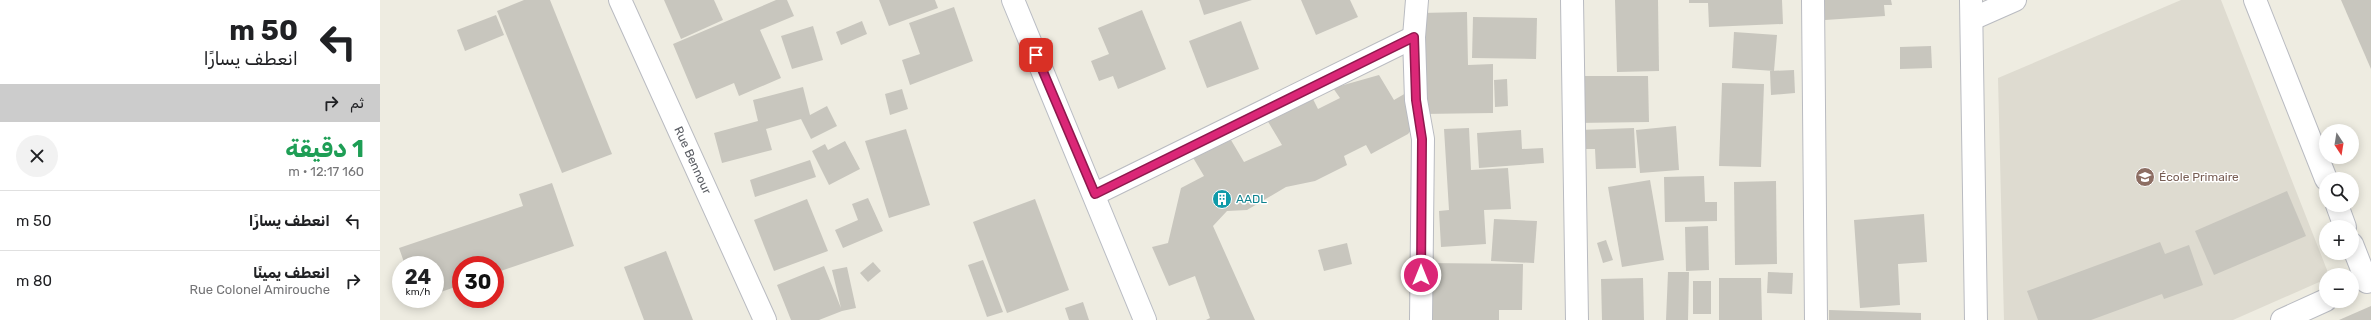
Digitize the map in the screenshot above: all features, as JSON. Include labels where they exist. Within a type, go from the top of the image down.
[{"type":"street","name":"Rue Bennour","points":[[620,0],[765,320]]},
{"type":"street","points":[[1013,0],[1095,194],[1145,320]]},
{"type":"street","points":[[1417,0],[1414,37],[1416,100],[1422,139],[1421,320]]},
{"type":"street","points":[[1572,0],[1577,320]]},
{"type":"street","points":[[1814,0],[1816,320]]},
{"type":"street","points":[[1976,320],[1971,10],[2015,0]]},
{"type":"street","points":[[2256,0],[2323,172]]},
{"type":"street","points":[[1095,194],[1414,37]]},
{"type":"street","points":[[2356,260],[2363,284]]},
{"type":"street","points":[[2282,320],[2319,303]]},
{"type":"shaded area","name":"École Primaire","points":[[2181,0],[2221,0],[2319,250],[2319,260],[2323,260],[2326,268],[2319,268],[2319,282],[2233,320],[2004,320],[1998,78]]},
{"type":"building","points":[[524,0],[550,0],[612,154],[562,173],[497,11]]},
{"type":"building","points":[[664,0],[714,0],[723,20],[681,39]]},
{"type":"building","points":[[776,0],[787,0],[794,16],[760,30],[781,78],[739,96],[734,83],[696,99],[673,44]]},
{"type":"building","points":[[879,0],[935,0],[938,8],[889,26]]},
{"type":"building","points":[[1199,0],[1252,0],[1204,15]]},
{"type":"building","points":[[1301,0],[1350,0],[1358,17],[1316,35]]},
{"type":"building","points":[[1615,0],[1658,0],[1659,71],[1617,72]]},
{"type":"building","points":[[1689,0],[1782,0],[1783,24],[1709,27],[1708,3],[1689,3]]},
{"type":"building","points":[[1823,0],[1891,0],[1892,5],[1884,5],[1885,16],[1825,20]]},
{"type":"building","points":[[2341,0],[2371,0],[2371,69]]},
{"type":"building","points":[[954,7],[973,61],[910,85],[902,60],[920,54],[909,23]]},
{"type":"building","points":[[1142,10],[1166,69],[1118,89],[1113,76],[1099,81],[1091,61],[1109,54],[1098,28]]},
{"type":"building","points":[[1467,12],[1468,65],[1493,64],[1493,113],[1422,114],[1420,13]]},
{"type":"building","points":[[496,15],[504,35],[465,51],[457,30]]},
{"type":"building","points":[[1473,17],[1537,18],[1536,59],[1472,58]]},
{"type":"building","points":[[862,21],[867,34],[841,45],[836,32]]},
{"type":"building","points":[[1241,21],[1259,69],[1207,88],[1189,41]]},
{"type":"building","points":[[813,26],[823,60],[792,69],[781,36]]},
{"type":"building","points":[[1734,32],[1777,35],[1774,71],[1732,68]]},
{"type":"building","points":[[1931,46],[1932,68],[1900,69],[1900,47]]},
{"type":"building","points":[[1794,70],[1795,93],[1771,95],[1770,71]]},
{"type":"building","name":"AADL","points":[[1379,75],[1394,100],[1406,93],[1419,120],[1408,134],[1371,154],[1366,145],[1344,156],[1347,165],[1315,181],[1286,187],[1247,210],[1227,211],[1213,226],[1255,320],[1206,320],[1210,318],[1195,276],[1169,286],[1152,247],[1168,243],[1181,188],[1204,176],[1192,156],[1231,140],[1244,162],[1282,145],[1267,120],[1313,99],[1318,109],[1340,98],[1333,88]]},
{"type":"building","points":[[1575,76],[1648,76],[1649,122],[1575,123]]},
{"type":"building","points":[[1507,79],[1508,106],[1495,107],[1494,80]]},
{"type":"building","points":[[1722,83],[1764,84],[1761,167],[1719,166]]},
{"type":"building","points":[[803,87],[810,115],[827,106],[837,126],[811,139],[801,119],[766,129],[772,150],[722,163],[714,133],[758,121],[753,100]]},
{"type":"building","points":[[902,89],[908,109],[890,115],[885,94]]},
{"type":"building","points":[[1676,126],[1679,170],[1640,173],[1636,130]]},
{"type":"building","points":[[1469,128],[1471,170],[1508,168],[1511,209],[1484,210],[1486,244],[1441,247],[1439,211],[1449,210],[1444,129]]},
{"type":"building","points":[[1634,128],[1636,168],[1596,169],[1595,149],[1580,149],[1579,130]]},
{"type":"building","points":[[906,129],[930,205],[889,218],[865,141]]},
{"type":"building","points":[[1521,130],[1522,149],[1543,148],[1544,163],[1479,168],[1477,133]]},
{"type":"building","points":[[845,141],[860,169],[829,185],[812,151],[825,144],[828,150]]},
{"type":"building","points":[[810,160],[816,177],[755,197],[750,180]]},
{"type":"building","points":[[1704,176],[1705,202],[1717,202],[1717,221],[1665,222],[1664,177]]},
{"type":"building","points":[[1650,180],[1664,260],[1622,267],[1608,187]]},
{"type":"building","points":[[1776,181],[1777,264],[1735,265],[1734,182]]},
{"type":"building","points":[[552,183],[574,246],[504,270],[504,256],[452,256],[452,288],[444,291],[444,256],[402,256],[399,248],[523,206],[519,194]]},
{"type":"building","points":[[2287,191],[2306,236],[2214,275],[2195,231]]},
{"type":"building","points":[[868,198],[883,231],[843,248],[835,230],[858,220],[852,204]]},
{"type":"building","points":[[807,199],[828,251],[774,271],[754,220]]},
{"type":"building","points":[[1035,199],[1069,290],[1007,313],[973,222]]},
{"type":"building","points":[[1924,214],[1927,262],[1898,264],[1900,305],[1860,308],[1854,220]]},
{"type":"building","points":[[1494,219],[1537,221],[1534,263],[1491,261]]},
{"type":"building","points":[[1708,226],[1709,270],[1686,271],[1685,227]]},
{"type":"building","points":[[1606,240],[1613,260],[1603,263],[1597,243]]},
{"type":"building","points":[[2160,242],[2165,254],[2189,245],[2203,285],[2164,299],[2162,294],[2091,320],[2038,320],[2027,291]]},
{"type":"building","points":[[1347,243],[1352,264],[1324,271],[1318,250]]},
{"type":"building","points":[[666,251],[693,320],[644,320],[624,267]]},
{"type":"building","points":[[983,260],[1003,312],[987,317],[968,265]]},
{"type":"building","points":[[873,262],[881,271],[868,282],[860,273]]},
{"type":"building","points":[[1427,263],[1523,264],[1522,310],[1499,310],[1499,320],[1426,320]]},
{"type":"building","points":[[824,266],[841,308],[832,270],[847,267],[856,308],[842,311],[819,320],[791,320],[777,285]]},
{"type":"building","points":[[1668,272],[1689,272],[1688,320],[1666,320]]},
{"type":"building","points":[[1768,272],[1793,273],[1792,294],[1767,293]]},
{"type":"building","points":[[1643,278],[1644,320],[1602,320],[1601,279]]},
{"type":"building","points":[[1719,278],[1761,278],[1762,320],[1719,320]]},
{"type":"building","points":[[1693,281],[1711,281],[1711,314],[1693,314]]},
{"type":"building","points":[[1083,302],[1089,320],[1069,320],[1065,308]]},
{"type":"building","points":[[2371,306],[2371,320],[2339,320]]},
{"type":"building","points":[[1829,310],[1921,313],[1921,320],[1829,320]]},
{"type":"place","name":"École Primaire","points":[[2145,177]]},
{"type":"place","name":"AADL","points":[[1222,199]]},
{"type":"route","points":[[1036,55],[1095,194],[1414,37],[1416,100],[1421,122],[1422,139],[1421,275]]}]
